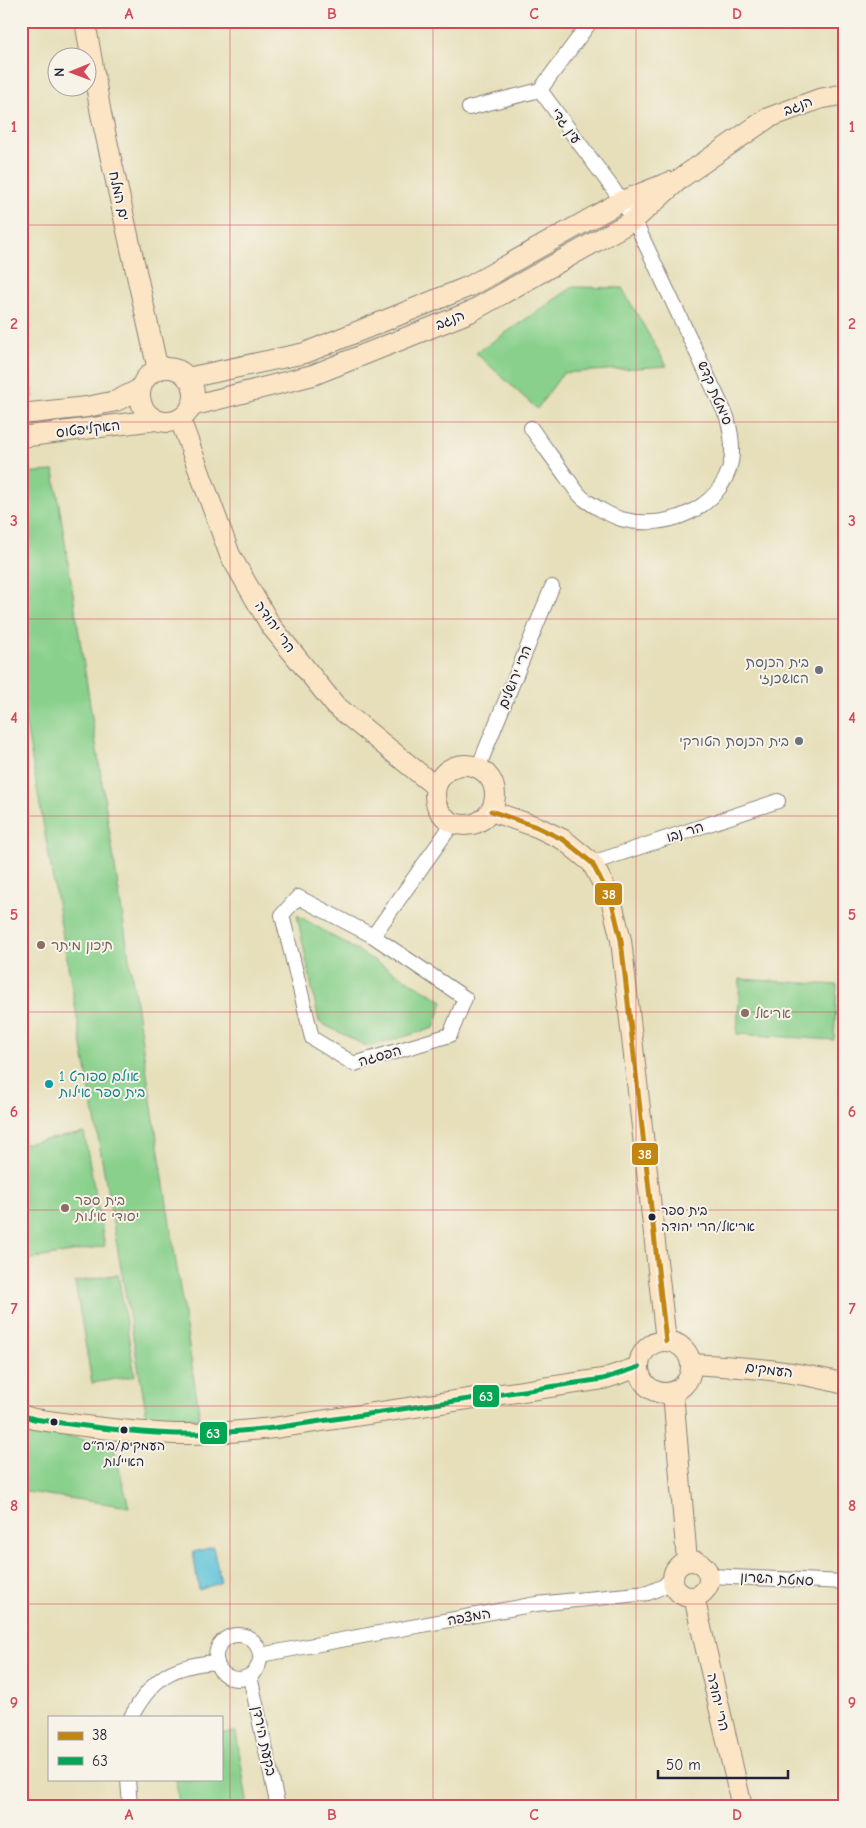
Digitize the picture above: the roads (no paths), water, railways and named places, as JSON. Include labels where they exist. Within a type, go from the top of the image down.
[{"type":"street","name":"ים המלח","points":[[85,21],[101,114],[158,370]]},
{"type":"street","points":[[469,108],[540,90],[591,21]]},
{"type":"street","name":"עין גדי","points":[[540,90],[634,220]]},
{"type":"street","name":"הנגב","points":[[186,413],[313,375],[470,312],[634,220],[681,178],[768,118],[819,99],[845,94]]},
{"type":"street","name":"הנגב","points":[[187,378],[305,353],[470,286],[622,201],[681,178]]},
{"type":"street","name":"סימטת קדש","points":[[531,428],[582,498],[620,519],[643,522],[682,516],[704,506],[721,486],[731,463],[732,435],[727,417],[634,220]]},
{"type":"street","points":[[167,368],[176,370],[187,378],[193,389],[194,398],[186,413],[172,422],[164,423],[148,415],[142,407],[140,389],[150,374],[167,368]]},
{"type":"street","name":"האקליפטוס","points":[[21,414],[87,407],[116,401],[140,389]]},
{"type":"street","name":"הרי יהודה","points":[[186,413],[230,555],[271,626],[335,705],[436,787]]},
{"type":"street","name":"האקליפטוס","points":[[21,438],[155,420]]},
{"type":"street","name":"הרי ירושלים","points":[[478,768],[552,587]]},
{"type":"street","points":[[468,765],[478,768],[486,773],[492,782],[496,791],[495,802],[491,811],[478,823],[470,826],[461,826],[444,817],[438,808],[435,797],[436,787],[441,777],[453,768],[468,765]]},
{"type":"street","name":"הר נבו","points":[[592,863],[778,801]]},
{"type":"street","points":[[491,811],[537,827],[564,840],[592,863],[611,900],[621,940],[666,1341]]},
{"type":"street","points":[[373,936],[453,823]]},
{"type":"street","name":"הפסגה","points":[[298,897],[373,936],[465,998],[450,1035],[354,1064],[312,1038],[282,915],[298,897]]},
{"type":"street","points":[[666,1341],[676,1343],[684,1349],[690,1358],[691,1364],[690,1376],[687,1382],[678,1390],[661,1393],[649,1388],[642,1379],[639,1367],[645,1350],[655,1343],[666,1341]]},
{"type":"street","name":"העמקים","points":[[691,1364],[759,1367],[813,1376],[845,1384]]},
{"type":"street","points":[[21,1415],[34,1419],[119,1431],[177,1434],[236,1432],[603,1379],[639,1367]]},
{"type":"street","points":[[673,1392],[687,1561]]},
{"type":"street","points":[[687,1561],[699,1562],[710,1576],[708,1588],[700,1596],[694,1598],[684,1596],[677,1591],[673,1577],[675,1570],[680,1564],[687,1561]]},
{"type":"street","name":"סמטת השרון","points":[[710,1576],[845,1582]]},
{"type":"street","name":"המצפה","points":[[260,1654],[536,1604],[648,1593],[664,1586],[673,1577]]},
{"type":"street","name":"הרי יהודה","points":[[694,1598],[742,1807]]},
{"type":"street","points":[[236,1635],[245,1636],[253,1641],[260,1654],[258,1666],[250,1676],[242,1679],[229,1677],[221,1670],[217,1662],[220,1645],[228,1638],[236,1635]]},
{"type":"street","points":[[132,1716],[142,1698],[156,1681],[187,1665],[217,1662]]},
{"type":"street","name":"בקעת הירדן","points":[[250,1676],[278,1807]]},
{"type":"street","points":[[128,1780],[130,1807]]},
{"type":"water","points":[[213,1547],[221,1582],[199,1590],[193,1552]]},
{"type":"place","name":"בית הכנסת האשכנזי","points":[[819,670]]},
{"type":"place","name":"בית הכנסת הטורקי","points":[[799,741]]},
{"type":"place","name":"תיכון מיתר","points":[[41,945]]},
{"type":"place","name":"אריאל","points":[[745,1013]]},
{"type":"place","name":"אולם ספורט 1 בית ספר אילות","points":[[49,1084]]},
{"type":"place","name":"בית ספר יסודי אילות","points":[[65,1208]]},
{"type":"place","name":"בית ספר אריאל/הרי יהודה","points":[[652,1217]]},
{"type":"place","name":"העמקים/ביה״ס האיילות","points":[[124,1430]]}]
